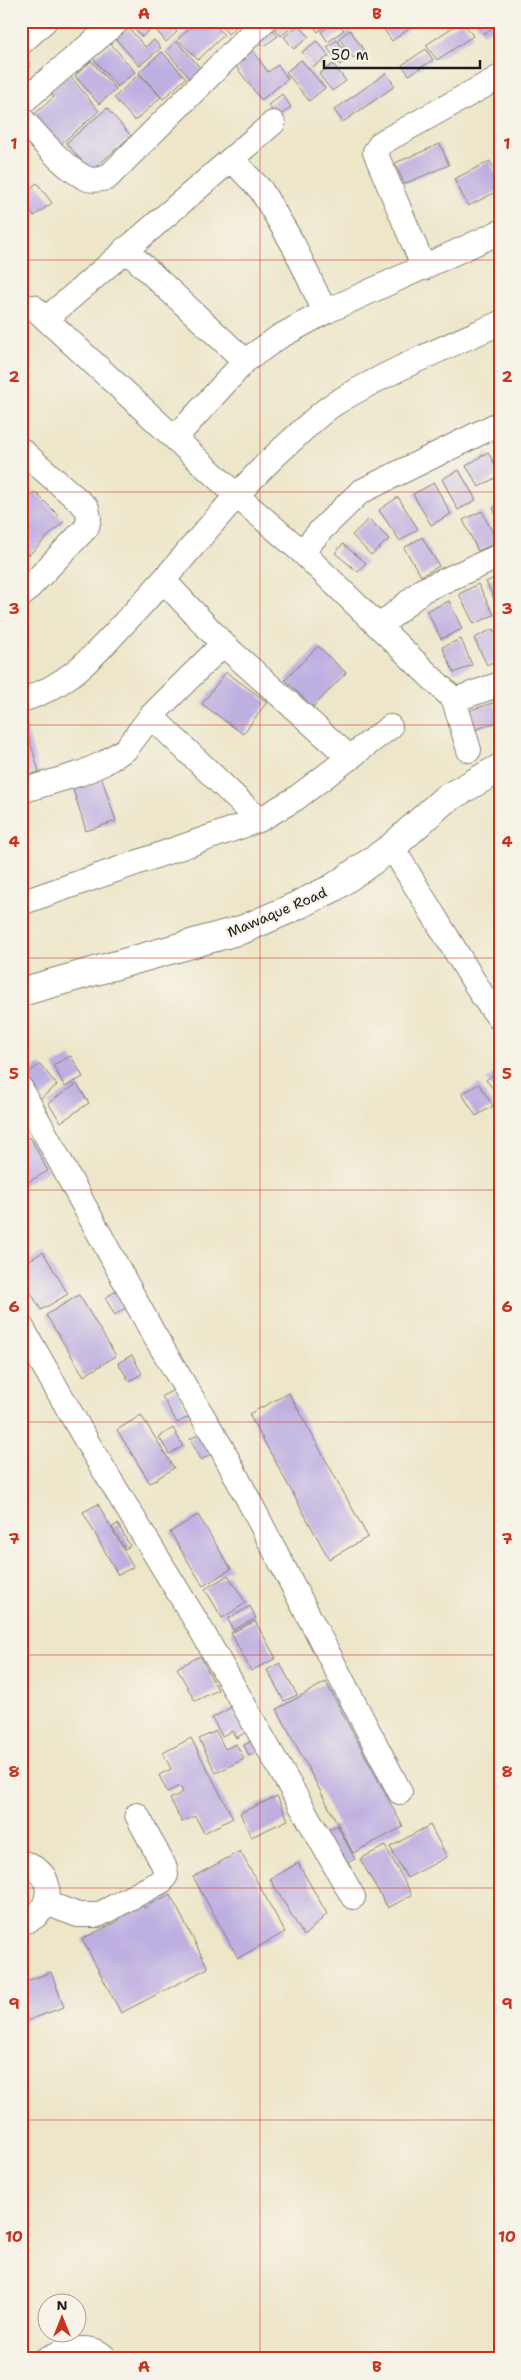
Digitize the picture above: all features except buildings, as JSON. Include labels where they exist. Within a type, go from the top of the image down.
[{"type":"main road","name":"Mawaque Road","points":[[21,992],[244,929],[333,888],[392,847],[444,800],[500,768]]},
{"type":"street","points":[[21,43],[45,21]]},
{"type":"street","points":[[21,103],[118,21]]},
{"type":"street","points":[[21,118],[59,158],[87,179],[107,178],[264,21]]},
{"type":"street","points":[[424,268],[375,152],[381,143],[500,77]]},
{"type":"street","points":[[272,123],[125,249],[39,313],[237,496],[302,552],[454,700],[469,750]]},
{"type":"street","points":[[231,159],[266,198],[293,244],[324,312]]},
{"type":"street","points":[[175,438],[245,361],[279,337],[324,312],[500,232]]},
{"type":"street","points":[[125,249],[245,361]]},
{"type":"street","points":[[21,700],[54,686],[80,670],[164,582],[237,496],[289,442],[333,405],[402,366],[500,322]]},
{"type":"street","points":[[302,552],[322,529],[360,492],[500,423]]},
{"type":"street","points":[[21,450],[87,508],[89,518],[87,528],[21,596]]},
{"type":"street","points":[[378,627],[424,590],[500,556]]},
{"type":"street","points":[[164,582],[223,644],[350,758]]},
{"type":"street","points":[[21,791],[82,773],[104,763],[126,748],[151,716],[223,644]]},
{"type":"street","points":[[454,700],[500,684]]},
{"type":"street","points":[[151,716],[259,820]]},
{"type":"street","points":[[21,903],[259,820],[295,799],[390,728]]},
{"type":"street","points":[[392,847],[484,998],[500,1019]]},
{"type":"street","points":[[21,1089],[154,1333],[221,1447],[400,1792]]},
{"type":"street","points":[[21,1326],[90,1447],[199,1626],[353,1897]]},
{"type":"street","points":[[46,1903],[78,1915],[98,1914],[162,1881],[166,1875],[165,1868],[137,1815]]},
{"type":"street","points":[[21,1862],[34,1868],[44,1877],[48,1890],[46,1903],[34,1918],[21,1922]]},
{"type":"street","points":[[46,2359],[76,2348],[103,2354],[106,2359]]}]
